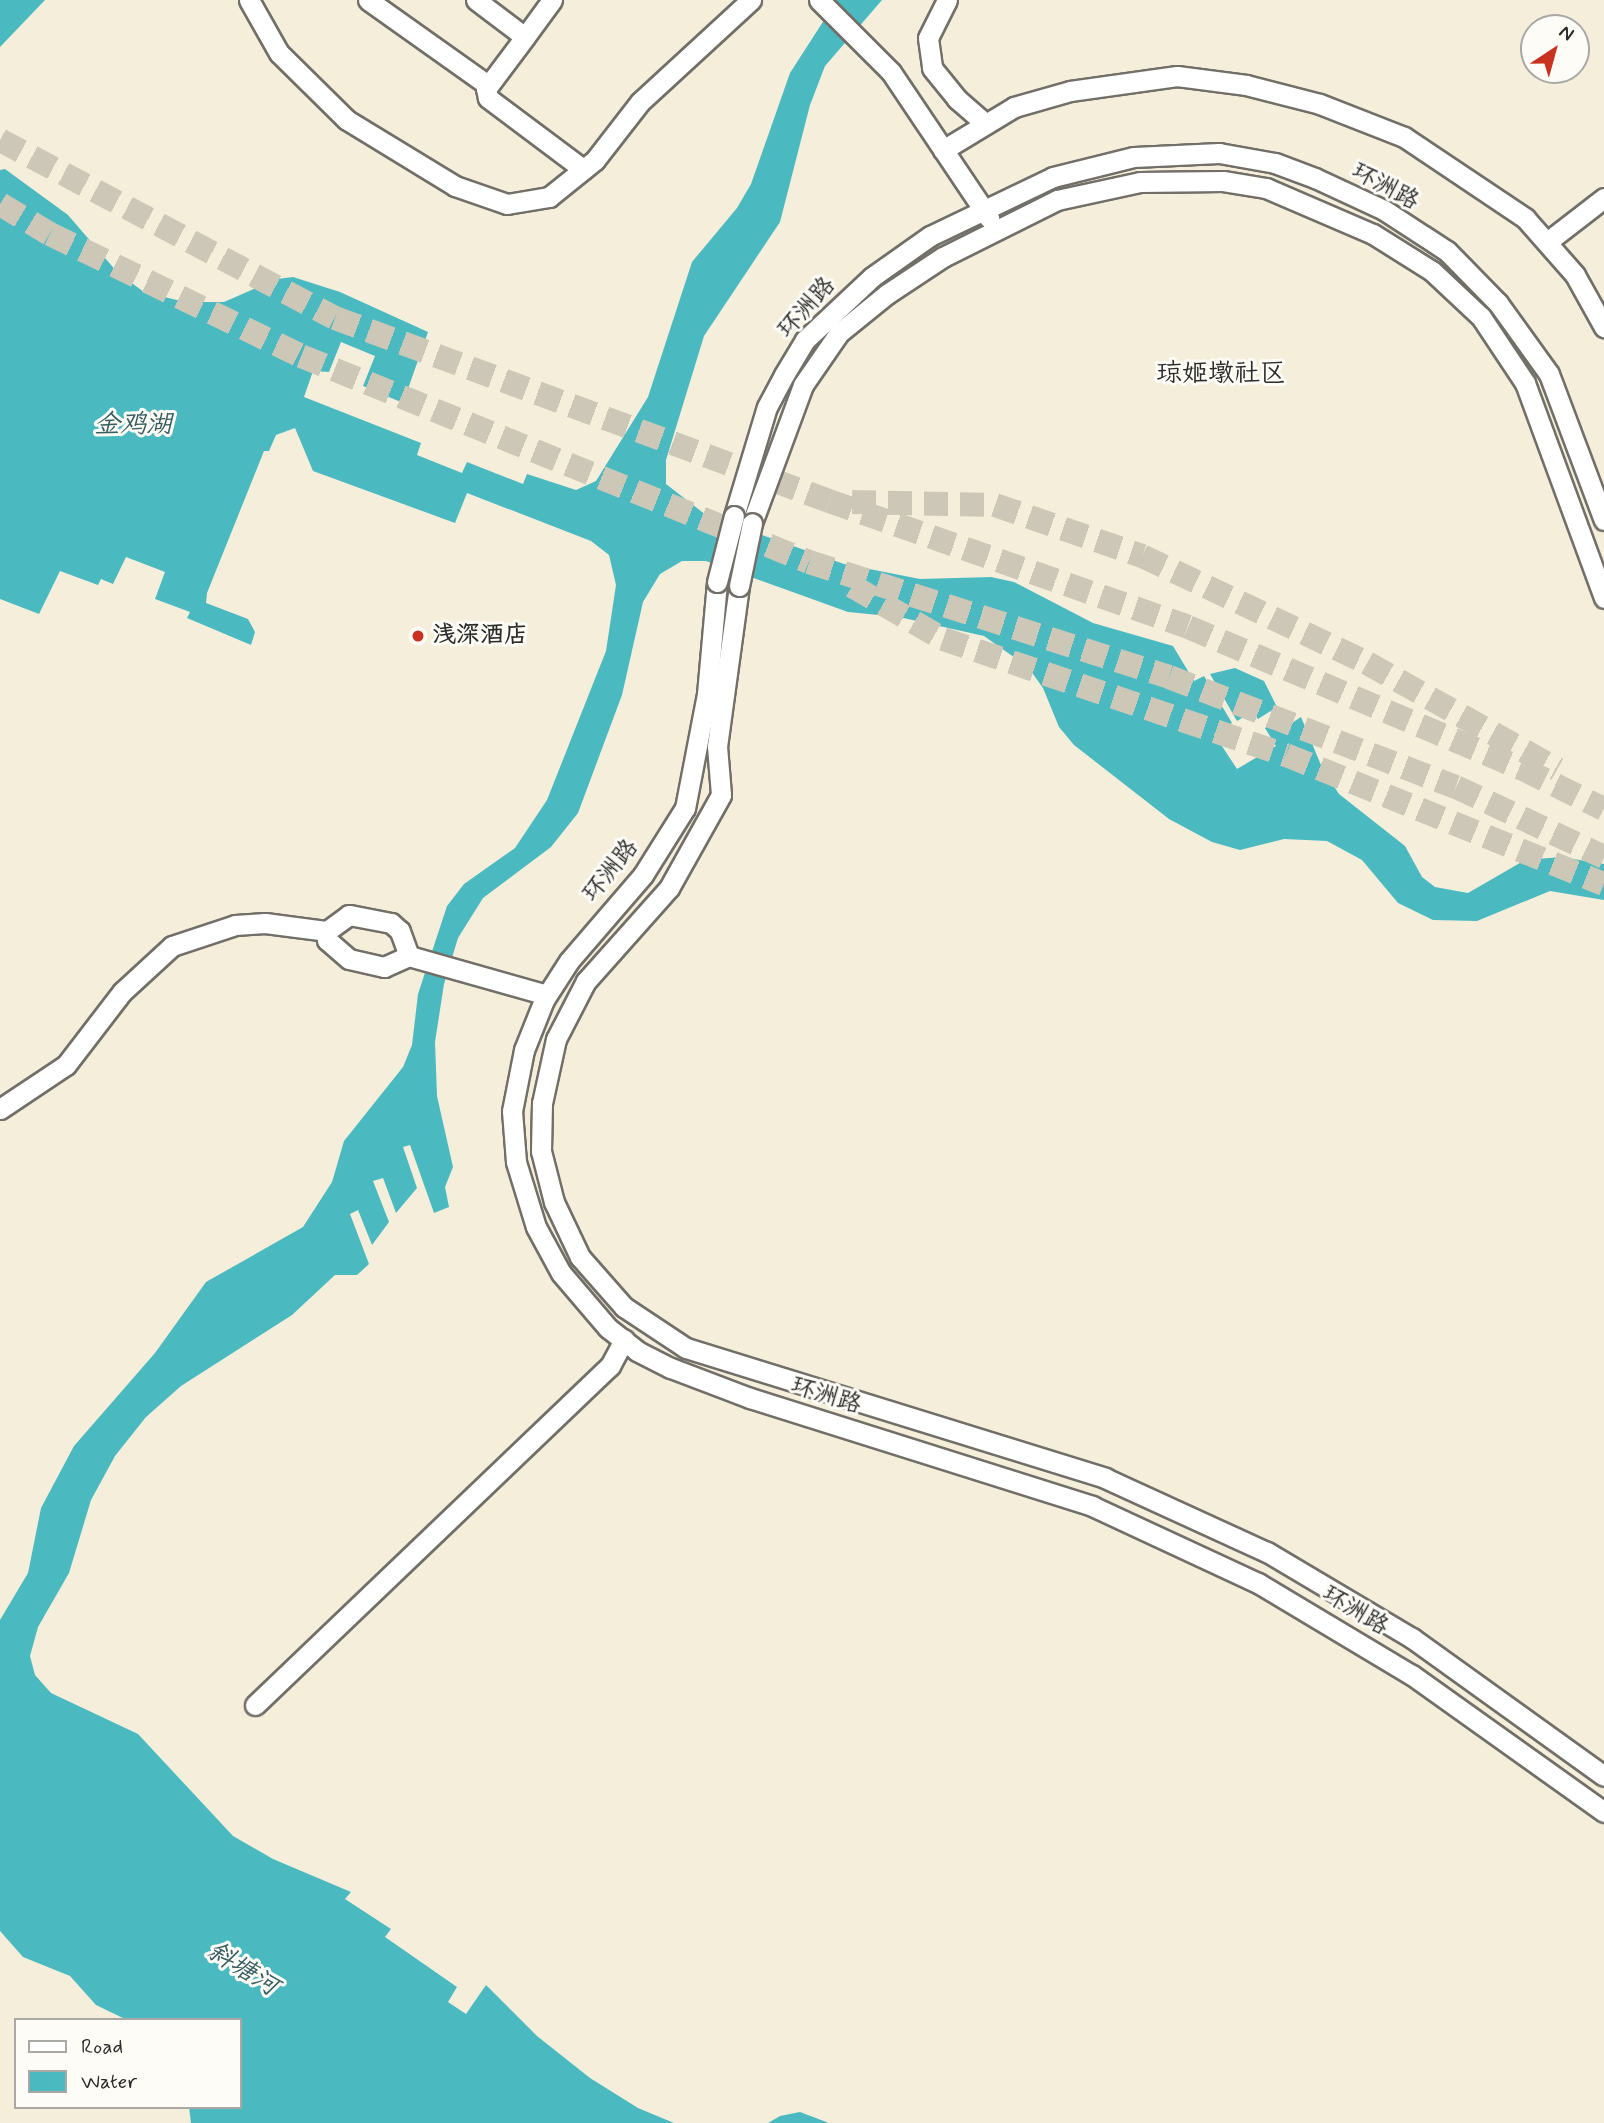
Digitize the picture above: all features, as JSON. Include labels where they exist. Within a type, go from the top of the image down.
[{"type":"street","points":[[249,0],[279,53],[347,120],[455,186],[507,204],[549,197],[583,169],[640,102],[751,0]]},
{"type":"street","points":[[368,0],[485,83],[486,89],[498,105],[583,169]]},
{"type":"street","points":[[476,0],[525,37]]},
{"type":"street","points":[[486,89],[552,0]]},
{"type":"street","points":[[947,0],[928,38],[932,68],[957,99],[986,124]]},
{"type":"street","points":[[822,4],[891,72],[998,231]]},
{"type":"street","points":[[943,150],[1013,107],[1103,85],[1177,76],[1247,85],[1320,104],[1404,137],[1468,176],[1525,218],[1548,242],[1574,275],[1603,321]]},
{"type":"street","name":"环洲路","points":[[1604,520],[1549,374],[1531,344],[1447,251],[1384,210],[1275,163],[1219,153],[1133,157],[1053,177],[983,208],[930,236],[872,277],[805,340],[767,407],[743,519],[739,586],[708,745],[685,807],[643,875],[569,961],[547,995],[524,1050],[512,1111],[516,1162],[536,1227],[561,1273],[624,1340],[671,1368],[750,1398],[1014,1478],[1175,1543],[1328,1622],[1412,1675],[1604,1812]]},
{"type":"street","name":"环洲路","points":[[1604,598],[1539,415],[1511,358],[1481,317],[1432,271],[1373,234],[1266,188],[1177,179],[1057,200],[943,257],[839,333],[803,385],[717,582],[708,745],[722,795],[669,888],[586,981],[556,1039],[542,1102],[541,1152],[554,1202],[580,1257],[601,1283],[653,1329],[686,1348],[1105,1478],[1267,1552],[1412,1638],[1604,1776]]},
{"type":"street","points":[[1548,242],[1604,198]]},
{"type":"street","points":[[0,1109],[66,1065],[122,992],[172,946],[235,926],[265,923],[327,931],[349,915],[381,920],[400,931],[414,957]]},
{"type":"street","points":[[327,931],[327,940],[349,959],[384,967],[414,957],[547,995]]},
{"type":"street","points":[[255,1706],[610,1366],[624,1340]]},
{"type":"water","points":[[0,0],[45,0],[0,47]]},
{"type":"water","points":[[837,0],[882,0],[825,66],[810,105],[780,222],[704,336],[666,460],[666,484],[706,515],[844,564],[920,579],[991,577],[1014,582],[1093,623],[1173,646],[1194,681],[1204,676],[1232,723],[1214,734],[1237,769],[1276,746],[1265,728],[1282,716],[1289,725],[1301,717],[1323,770],[1339,794],[1405,846],[1422,877],[1435,887],[1468,893],[1525,860],[1561,857],[1604,864],[1604,900],[1550,891],[1477,921],[1433,920],[1398,903],[1362,860],[1327,841],[1284,839],[1240,850],[1212,842],[1169,819],[1074,745],[1059,727],[1043,688],[1028,667],[984,636],[899,617],[848,612],[706,561],[682,561],[660,574],[643,602],[622,695],[578,813],[551,847],[483,898],[458,938],[444,984],[435,1042],[437,1096],[453,1167],[445,1187],[449,1207],[434,1213],[410,1145],[403,1147],[417,1188],[396,1213],[383,1178],[373,1181],[389,1222],[372,1245],[358,1210],[350,1214],[369,1264],[357,1275],[335,1275],[292,1315],[181,1386],[146,1417],[115,1456],[91,1500],[69,1573],[38,1627],[30,1656],[35,1675],[51,1693],[138,1734],[233,1836],[273,1859],[351,1892],[345,1899],[391,1929],[385,1937],[457,1987],[448,2002],[466,2014],[486,1985],[537,2036],[590,2078],[638,2108],[674,2123],[191,2123],[189,2109],[242,2109],[242,2018],[123,2018],[96,2005],[70,1976],[23,1957],[0,1931],[0,1620],[28,1573],[41,1508],[74,1446],[155,1353],[206,1282],[303,1227],[332,1182],[344,1141],[403,1067],[412,1045],[418,994],[447,906],[464,884],[515,848],[547,800],[606,651],[616,585],[609,555],[591,541],[467,493],[455,523],[313,471],[295,428],[276,435],[269,451],[264,451],[207,593],[206,603],[248,619],[255,632],[251,645],[187,618],[190,612],[155,599],[165,572],[126,557],[113,584],[101,579],[98,585],[60,571],[39,614],[0,599],[0,170],[5,169],[68,215],[118,273],[144,292],[185,302],[224,302],[277,279],[293,277],[340,292],[428,332],[403,403],[363,386],[375,356],[341,342],[329,372],[313,371],[304,397],[421,443],[417,455],[462,473],[467,462],[523,484],[527,474],[576,490],[596,481],[648,397],[692,262],[737,208],[751,184],[790,73]]},
{"type":"water","points":[[1235,668],[1264,681],[1277,707],[1258,719],[1252,712],[1237,721],[1210,674]]},
{"type":"water","points":[[800,2112],[829,2123],[768,2123],[780,2116]]},
{"type":"tunnel","points":[[0,140],[335,318],[829,501],[1188,627],[1523,769],[1604,809]]},
{"type":"tunnel","points":[[0,204],[50,234],[301,356],[809,562],[1169,677],[1456,787],[1604,857]]},
{"type":"tunnel","points":[[852,502],[995,505],[1142,556],[1367,663],[1557,769]]},
{"type":"tunnel","points":[[852,586],[943,639],[1286,755],[1604,884]]},
{"type":"place","name":"浅深酒店","points":[[418,636]]},
{"type":"district","name":"琼姬墩社区","points":[[1221,375]]},
{"type":"water label","name":"金鸡湖","points":[[133,426]]},
{"type":"water label","name":"斜塘河","points":[[242,1970]]}]
